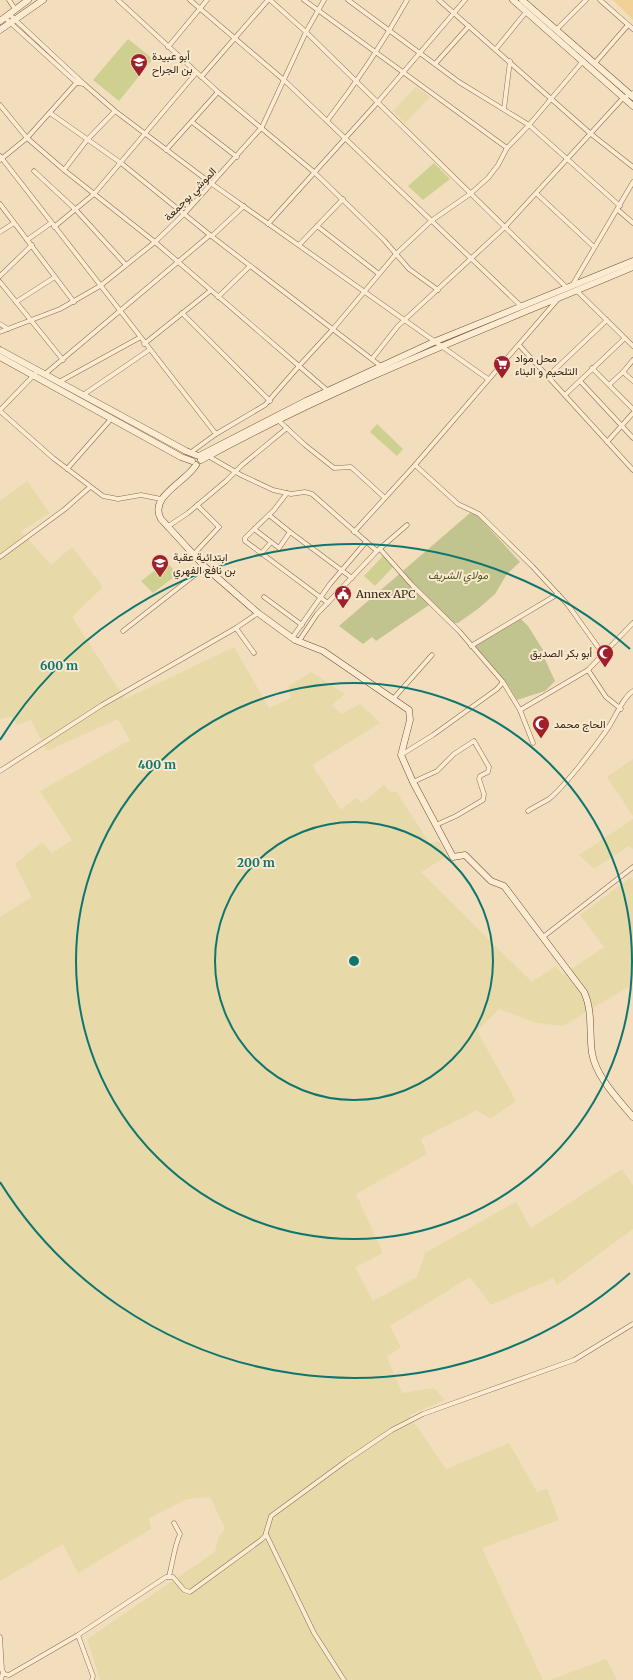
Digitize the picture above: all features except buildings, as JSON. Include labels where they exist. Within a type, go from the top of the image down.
[{"type":"street","points":[[9,0],[7,15],[12,22],[48,58],[84,84],[115,111],[212,184],[363,292],[406,320],[488,378]]},
{"type":"street","points":[[7,15],[28,0]]},
{"type":"street","points":[[0,30],[43,0]]},
{"type":"street","points":[[118,0],[196,73],[314,172],[343,199],[409,269],[438,290]]},
{"type":"street","points":[[190,0],[285,81],[523,308]]},
{"type":"street","points":[[168,48],[207,0]]},
{"type":"street","points":[[201,77],[234,37],[269,0],[306,32],[356,83],[566,288],[577,290],[624,339],[633,346]]},
{"type":"street","points":[[304,0],[403,74],[507,148]]},
{"type":"street","name":"الموشي بوجمعة","points":[[0,332],[74,302],[100,286],[155,242],[185,213],[237,157],[262,127],[285,81],[306,32],[324,0]]},
{"type":"street","points":[[348,0],[459,82],[529,125],[619,208],[633,223]]},
{"type":"street","points":[[355,5],[358,0]]},
{"type":"street","points":[[327,120],[356,83],[376,54],[407,0]]},
{"type":"street","points":[[438,0],[510,61],[591,134],[633,167]]},
{"type":"street","points":[[268,224],[314,172],[378,104],[419,53],[465,0]]},
{"type":"street","points":[[513,0],[633,106]]},
{"type":"street","points":[[522,0],[632,95]]},
{"type":"street","points":[[557,29],[586,0]]},
{"type":"street","points":[[600,0],[633,29]]},
{"type":"street","points":[[496,49],[526,12]]},
{"type":"street","points":[[12,22],[52,54],[79,81]]},
{"type":"street","points":[[595,63],[628,25]]},
{"type":"street","points":[[435,64],[469,26]]},
{"type":"street","points":[[48,58],[52,54]]},
{"type":"street","points":[[504,109],[510,61]]},
{"type":"street","points":[[190,453],[216,434],[270,401],[299,366],[333,330],[396,254],[431,221],[470,194],[492,174],[507,148],[552,99],[583,61]]},
{"type":"street","points":[[27,240],[76,210],[94,194],[196,73]]},
{"type":"street","points":[[79,81],[27,138],[1,158],[120,311],[139,338],[216,434]]},
{"type":"street","points":[[166,150],[218,92]]},
{"type":"street","points":[[372,359],[398,326],[504,228],[538,194],[623,98],[632,95]]},
{"type":"street","points":[[0,105],[27,138],[64,170],[155,242],[328,391]]},
{"type":"street","points":[[64,170],[87,140],[115,111]]},
{"type":"street","points":[[50,113],[121,163],[250,266],[382,367]]},
{"type":"street","points":[[192,122],[237,157]]},
{"type":"street","points":[[34,171],[76,210],[126,265]]},
{"type":"street","points":[[573,284],[633,182]]},
{"type":"street","points":[[538,194],[594,247]]},
{"type":"street","points":[[299,245],[343,199]]},
{"type":"street","points":[[0,204],[74,302]]},
{"type":"street","points":[[45,374],[244,206]]},
{"type":"street","points":[[0,232],[14,223]]},
{"type":"street","points":[[317,226],[379,274]]},
{"type":"street","points":[[0,276],[32,245]]},
{"type":"street","points":[[199,457],[307,404],[443,346],[573,284],[633,261]]},
{"type":"street","points":[[218,297],[250,266]]},
{"type":"street","points":[[633,267],[559,297],[523,308],[436,341],[328,391],[279,421],[208,456],[192,458],[194,463],[189,474],[161,499],[158,511],[167,527],[193,555],[258,613],[292,638],[323,651],[407,708],[410,713],[401,755],[413,782],[453,857],[465,855],[491,881],[504,886],[584,992],[589,1007],[592,1053],[595,1062],[604,1079],[633,1117]]},
{"type":"street","points":[[16,302],[55,277]]},
{"type":"street","points":[[0,283],[63,360]]},
{"type":"street","points":[[144,344],[210,290]]},
{"type":"street","points":[[354,532],[415,465],[559,297]]},
{"type":"street","points":[[182,313],[270,401]]},
{"type":"street","points":[[548,376],[607,320]]},
{"type":"street","points":[[0,324],[8,329]]},
{"type":"street","points":[[59,382],[139,338]]},
{"type":"street","points":[[566,394],[624,339]]},
{"type":"street","points":[[519,345],[566,394],[633,470]]},
{"type":"street","points":[[0,350],[111,419],[194,463]]},
{"type":"street","points":[[83,395],[149,350]]},
{"type":"street","points":[[0,357],[36,373],[45,374],[199,457]]},
{"type":"street","points":[[609,385],[633,360]]},
{"type":"street","points":[[592,368],[633,409]]},
{"type":"street","points":[[623,372],[633,381]]},
{"type":"street","points":[[36,373],[0,410],[67,469],[103,496],[114,499],[135,495],[161,499]]},
{"type":"street","points":[[580,380],[633,438]]},
{"type":"street","points":[[608,442],[633,413]]},
{"type":"street","points":[[67,469],[111,419]]},
{"type":"street","points":[[279,421],[334,468],[351,467],[385,498]]},
{"type":"street","points":[[167,527],[197,505],[287,428]]},
{"type":"street","points":[[208,456],[235,472],[273,490],[287,493],[305,492],[312,494],[354,532],[378,550],[459,631],[503,682],[520,710],[533,743]]},
{"type":"street","points":[[415,465],[458,504],[479,514],[558,594],[589,632],[603,654]]},
{"type":"street","points":[[0,557],[65,509],[90,487]]},
{"type":"street","points":[[287,493],[269,515],[245,540],[261,554],[328,603]]},
{"type":"street","points":[[193,555],[219,527],[197,505]]},
{"type":"street","points":[[269,515],[352,578]]},
{"type":"street","points":[[299,642],[312,621],[328,603],[378,550],[407,525]]},
{"type":"street","points":[[254,529],[279,548],[290,532]]},
{"type":"street","points":[[261,554],[271,542]]},
{"type":"street","points":[[292,638],[341,570],[366,542]]},
{"type":"street","points":[[123,630],[205,567]]},
{"type":"street","points":[[471,646],[558,594]]},
{"type":"street","points":[[264,597],[302,625]]},
{"type":"street","points":[[0,771],[102,705],[236,628],[258,613]]},
{"type":"street","points":[[520,710],[588,670],[633,623]]},
{"type":"street","points":[[236,628],[254,653]]},
{"type":"street","points":[[393,699],[432,655]]},
{"type":"street","points":[[588,670],[606,697],[621,709]]},
{"type":"street","points":[[401,755],[433,735],[497,689],[503,682]]},
{"type":"street","points":[[528,811],[549,798],[566,781],[606,732],[621,709],[625,697],[633,691]]},
{"type":"street","points":[[413,782],[436,771],[454,754],[474,741],[489,767],[488,772],[480,776],[478,781],[484,798],[473,806],[436,825]]},
{"type":"street","points":[[543,937],[633,867]]},
{"type":"street","points":[[169,1576],[175,1579],[185,1591],[190,1592],[261,1540],[266,1534],[271,1516],[346,1461],[392,1430],[423,1414],[560,1366],[586,1354],[633,1324]]},
{"type":"street","points":[[3,1672],[9,1675],[78,1635],[169,1576],[175,1554],[176,1542],[180,1534],[174,1523]]},
{"type":"street","points":[[266,1534],[314,1632],[344,1680]]},
{"type":"street","points":[[78,1635],[93,1676],[92,1680]]},
{"type":"street","points":[[0,1637],[3,1672],[1,1680]]},
{"type":"shaded area","points":[[416,87],[430,97],[405,123],[393,111]]},
{"type":"shaded area","points":[[27,481],[50,513],[21,531],[51,565],[72,547],[103,587],[72,617],[125,699],[234,647],[269,708],[291,698],[288,686],[311,672],[345,694],[332,705],[341,714],[360,704],[380,723],[312,765],[341,810],[356,798],[362,803],[384,785],[391,793],[396,791],[430,844],[438,841],[447,856],[421,872],[532,982],[556,966],[563,975],[604,947],[580,915],[631,877],[633,880],[633,984],[563,1026],[536,1023],[499,1009],[477,1031],[516,1101],[490,1119],[477,1110],[421,1139],[427,1154],[356,1194],[383,1253],[355,1267],[373,1301],[417,1277],[425,1253],[516,1202],[531,1228],[622,1169],[633,1185],[633,1229],[557,1285],[553,1278],[491,1305],[470,1277],[390,1326],[401,1347],[387,1357],[402,1393],[434,1388],[445,1400],[409,1415],[446,1469],[509,1443],[537,1492],[547,1489],[559,1520],[482,1548],[543,1680],[100,1680],[87,1639],[215,1552],[218,1538],[225,1529],[210,1497],[187,1499],[149,1518],[151,1529],[78,1573],[63,1544],[0,1581],[0,917],[32,897],[15,864],[42,842],[52,853],[72,840],[40,791],[130,740],[118,719],[47,751],[31,720],[17,725],[12,717],[0,719],[0,501]]},
{"type":"shaded area","points":[[633,759],[633,816],[607,777]]},
{"type":"shaded area","points":[[633,819],[633,849],[629,846],[594,869],[579,855]]},
{"type":"shaded area","points":[[606,1659],[617,1680],[550,1680]]},
{"type":"green space","points":[[128,39],[153,59],[119,101],[93,80]]},
{"type":"green space","points":[[434,163],[450,179],[423,200],[408,186]]},
{"type":"green space","points":[[377,424],[403,449],[397,456],[370,432]]},
{"type":"green space","name":"مولاي الشريف","points":[[470,513],[477,515],[520,562],[507,574],[495,594],[479,608],[458,623],[453,623],[422,596],[429,605],[376,641],[372,637],[363,644],[339,626]]},
{"type":"green space","points":[[383,556],[394,566],[375,586],[364,576]]},
{"type":"green space","points":[[166,562],[178,574],[153,593],[141,581]]},
{"type":"green space","points":[[518,619],[521,619],[528,626],[543,650],[542,653],[555,681],[545,691],[517,700],[508,685],[478,653],[475,646]]},
{"type":"sand","points":[[613,0],[633,0],[633,20]]},
{"type":"place","name":"أبو عبيدة بن الجراح","points":[[139,77]]},
{"type":"place","name":"محل مواد التلحيم و البناء","points":[[502,379]]},
{"type":"place","name":"ابتدائية عقبة بن نافع الفهري","points":[[160,578]]},
{"type":"place","name":"Annex APC","points":[[343,609]]},
{"type":"place","name":"أبو بكر الصديق","points":[[605,668]]},
{"type":"place","name":"الحاج محمد","points":[[541,739]]}]
